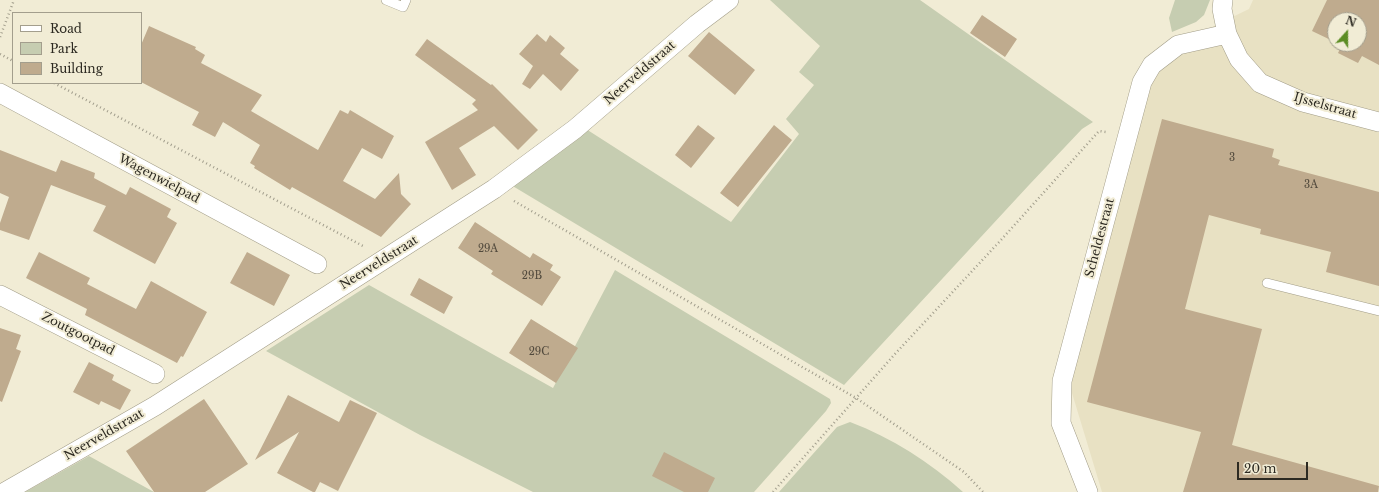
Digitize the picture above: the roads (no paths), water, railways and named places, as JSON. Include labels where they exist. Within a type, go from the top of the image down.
[{"type":"street","name":"Neerveldstraat","points":[[5,492],[155,406],[494,189],[575,129],[697,24],[729,0]]},
{"type":"street","name":"IJsselstraat","points":[[1223,0],[1222,8],[1227,34],[1239,59],[1260,83],[1303,102],[1379,122]]},
{"type":"street","name":"Scheldestraat","points":[[1088,492],[1062,423],[1062,381],[1142,82],[1152,65],[1178,45],[1227,34]]},
{"type":"street","name":"Wagenwielpad","points":[[0,93],[317,264]]},
{"type":"street","name":"Zoutgootpad","points":[[0,295],[155,374]]},
{"type":"lane","points":[[386,0],[403,7],[406,0]]},
{"type":"lane","points":[[1267,283],[1379,311]]}]
